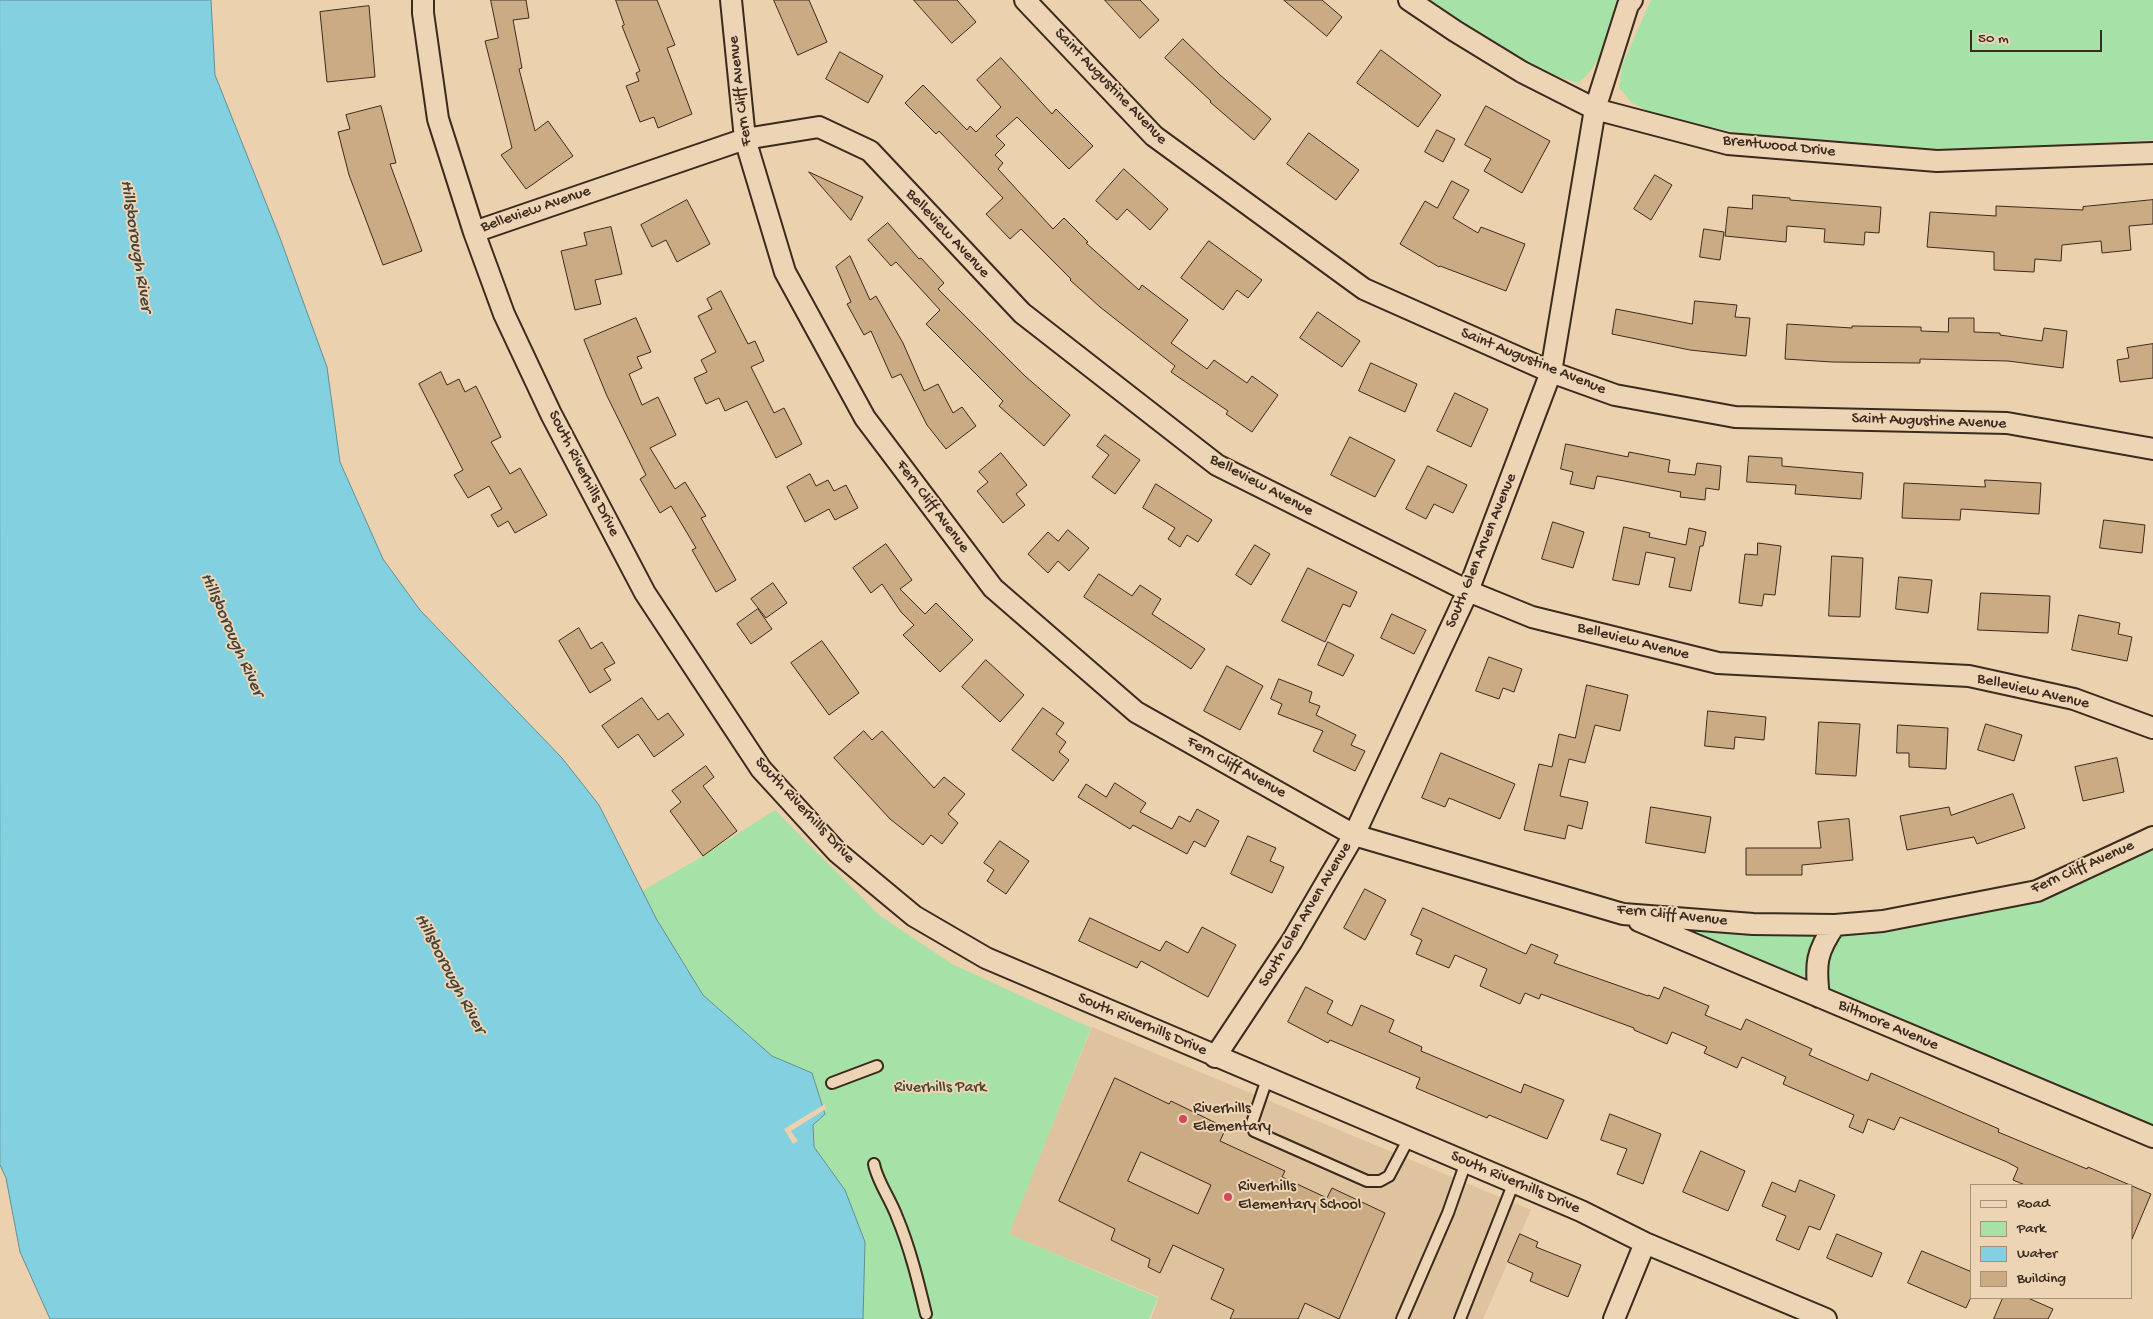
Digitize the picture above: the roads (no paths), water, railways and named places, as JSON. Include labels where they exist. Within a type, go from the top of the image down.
[{"type":"street","name":"South Riverhills Drive","points":[[423,0],[422,13],[438,119],[474,232],[508,322],[551,414],[645,593],[761,769],[837,852],[914,916],[986,958],[1215,1057],[1514,1182],[1581,1211],[1645,1243],[1826,1319]]},
{"type":"street","name":"Fern Cliff Avenue","points":[[731,0],[744,139],[785,272],[865,418],[993,588],[1136,712],[1354,834],[1623,914],[1753,924],[1835,925],[1883,921],[2037,891],[2153,836]]},
{"type":"street","name":"Saint Augustine Avenue","points":[[1026,0],[1154,136],[1364,289],[1551,372],[1614,395],[1735,417],[2007,423],[2153,449]]},
{"type":"street","name":"Brentwood Drive","points":[[1409,0],[1522,72],[1595,109],[1728,144],[1927,160],[2153,153]]},
{"type":"street","name":"South Glen Arven Avenue","points":[[1215,1057],[1292,941],[1354,834],[1468,591],[1551,372],[1595,109],[1628,5],[1632,0]]},
{"type":"street","name":"Belleview Avenue","points":[[474,232],[744,139],[819,127],[870,151],[1022,313],[1217,465],[1468,591],[1532,617],[1718,663],[1969,676],[2074,699],[2153,728]]},
{"type":"street","name":"Biltmore Avenue","points":[[1623,914],[2153,1137]]},
{"type":"street","points":[[1819,997],[1816,970],[1822,944],[1835,925]]},
{"type":"street","points":[[1614,1319],[1645,1243]]},
{"type":"lane","points":[[832,1083],[877,1066]]},
{"type":"lane","points":[[1267,1079],[1252,1123],[1254,1131],[1367,1181],[1380,1181],[1389,1176],[1409,1138]]},
{"type":"lane","points":[[1402,1319],[1448,1213],[1466,1162]]},
{"type":"lane","points":[[874,1164],[876,1174],[890,1198],[904,1235],[926,1314]]},
{"type":"lane","points":[[1460,1319],[1514,1182]]},
{"type":"water","name":"Hillsborough River","points":[[0,0],[211,0],[215,75],[280,238],[327,367],[340,462],[383,559],[420,610],[562,758],[599,805],[657,920],[703,995],[772,1056],[812,1073],[825,1114],[813,1125],[814,1147],[845,1190],[865,1242],[863,1319],[50,1319],[20,1252],[6,1178],[0,1165]]},
{"type":"place","name":"Riverhills Elementary","points":[[1183,1119]]},
{"type":"place","name":"Riverhills Elementary School","points":[[1228,1197]]},
{"type":"park label","name":"Riverhills Park","points":[[940,1089]]}]
